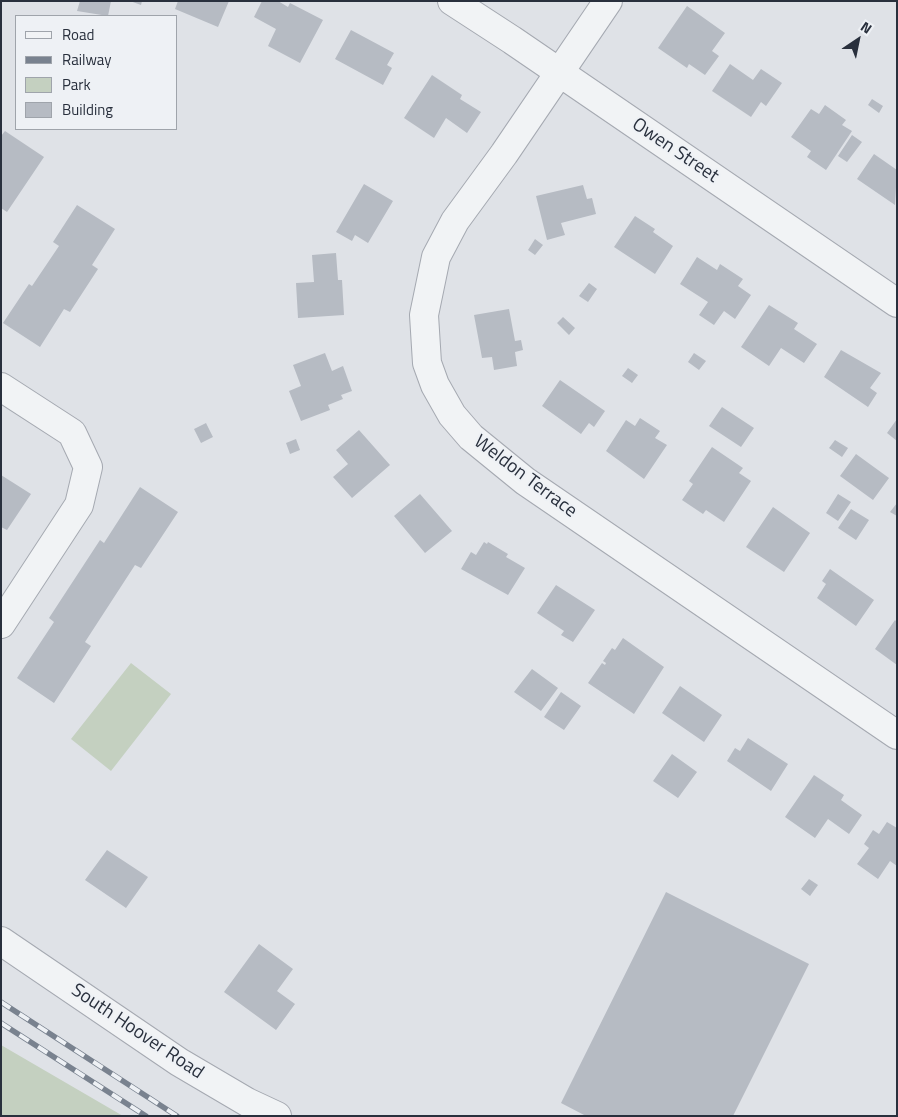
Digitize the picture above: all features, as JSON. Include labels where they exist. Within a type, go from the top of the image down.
[{"type":"street","name":"Owen Street","points":[[452,1],[897,303]]},
{"type":"street","name":"Weldon Terrace","points":[[608,1],[560,73],[455,221],[436,257],[424,315],[427,363],[435,385],[452,415],[471,437],[524,481],[897,735]]},
{"type":"street","points":[[1,387],[72,433],[88,467],[79,505],[1,624]]},
{"type":"street","name":"South Hoover Road","points":[[1,941],[179,1062],[247,1102],[277,1116]]},
{"type":"green space","points":[[131,663],[171,694],[111,771],[71,739]]},
{"type":"green space","points":[[1,1045],[123,1116],[1,1116]]},
{"type":"building","points":[[80,1],[111,1],[108,15],[77,11]]},
{"type":"building","points":[[130,1],[142,1],[141,5]]},
{"type":"building","points":[[178,1],[229,1],[218,27],[175,9]]},
{"type":"building","points":[[262,1],[278,1],[288,7],[290,3],[323,20],[300,63],[268,46],[276,29],[254,17]]},
{"type":"building","points":[[687,6],[725,33],[712,51],[719,56],[705,75],[689,64],[687,68],[658,48]]},
{"type":"building","points":[[351,30],[394,53],[387,65],[392,68],[383,85],[335,59]]},
{"type":"building","points":[[730,64],[753,80],[761,69],[782,83],[766,106],[761,102],[751,117],[712,91]]},
{"type":"building","points":[[432,75],[462,95],[460,99],[481,112],[467,133],[446,118],[434,138],[404,118]]},
{"type":"building","points":[[872,99],[883,106],[879,113],[868,105]]},
{"type":"building","points":[[825,105],[846,120],[842,125],[852,131],[826,170],[807,157],[811,151],[791,137],[811,109],[819,114]]},
{"type":"building","points":[[5,131],[44,157],[7,212],[1,208],[1,136]]},
{"type":"building","points":[[852,135],[862,142],[847,162],[838,156]]},
{"type":"building","points":[[874,154],[897,170],[895,205],[857,179]]},
{"type":"building","points":[[364,184],[393,201],[368,243],[355,235],[352,241],[336,232]]},
{"type":"building","points":[[583,185],[587,199],[592,198],[596,214],[561,223],[565,235],[547,240],[536,196]]},
{"type":"building","points":[[77,205],[115,229],[92,265],[98,269],[70,312],[64,309],[40,347],[3,323],[29,284],[32,286],[59,246],[53,242]]},
{"type":"building","points":[[635,216],[655,229],[653,232],[673,246],[655,274],[614,247]]},
{"type":"building","points":[[535,239],[543,245],[535,255],[528,250]]},
{"type":"building","points":[[336,253],[338,280],[342,280],[344,315],[298,318],[296,283],[314,282],[312,255]]},
{"type":"building","points":[[697,257],[717,270],[720,264],[743,279],[738,286],[751,295],[735,319],[724,311],[714,325],[699,315],[708,302],[680,284]]},
{"type":"building","points":[[589,283],[597,289],[588,302],[579,296]]},
{"type":"building","points":[[769,305],[798,323],[794,329],[817,344],[804,363],[781,348],[769,366],[741,347]]},
{"type":"building","points":[[509,309],[515,341],[521,340],[523,350],[515,352],[517,366],[494,370],[492,357],[482,358],[474,315]]},
{"type":"building","points":[[563,317],[575,328],[569,335],[557,323]]},
{"type":"building","points":[[841,350],[881,373],[870,388],[877,393],[868,407],[824,377]]},
{"type":"building","points":[[325,353],[332,371],[343,366],[352,391],[341,395],[343,399],[328,405],[330,410],[301,421],[289,391],[301,386],[293,365]]},
{"type":"building","points":[[694,353],[706,361],[699,370],[688,362]]},
{"type":"building","points":[[628,368],[638,375],[632,383],[622,376]]},
{"type":"building","points":[[560,380],[605,411],[594,427],[589,423],[581,434],[542,406]]},
{"type":"building","points":[[722,407],[754,428],[741,447],[709,426]]},
{"type":"building","points":[[640,418],[660,431],[655,438],[667,445],[644,479],[606,451],[626,420],[635,426]]},
{"type":"building","points":[[897,419],[897,441],[887,433]]},
{"type":"building","points":[[206,423],[213,437],[201,443],[194,429]]},
{"type":"building","points":[[359,430],[390,465],[352,498],[333,477],[348,464],[336,450]]},
{"type":"building","points":[[296,439],[300,450],[290,454],[286,443]]},
{"type":"building","points":[[835,440],[848,448],[842,457],[829,448]]},
{"type":"building","points":[[712,447],[743,468],[739,473],[751,481],[724,522],[706,510],[703,514],[682,500],[693,484],[689,481]]},
{"type":"building","points":[[856,454],[889,478],[873,500],[840,476]]},
{"type":"building","points":[[1,475],[31,494],[7,530],[1,527]]},
{"type":"building","points":[[140,487],[178,512],[141,568],[135,565],[85,642],[91,646],[54,703],[17,678],[54,622],[49,618],[100,540],[104,543]]},
{"type":"building","points":[[420,494],[452,531],[425,553],[394,516]]},
{"type":"building","points":[[838,494],[851,502],[838,521],[826,513]]},
{"type":"building","points":[[897,503],[897,516],[890,512]]},
{"type":"building","points":[[773,507],[810,533],[784,572],[746,547]]},
{"type":"building","points":[[851,509],[869,520],[856,540],[838,528]]},
{"type":"building","points":[[484,542],[487,544],[488,542],[508,554],[506,557],[525,568],[508,595],[461,569],[471,552],[476,555]]},
{"type":"building","points":[[830,569],[874,600],[856,626],[817,598],[826,584],[822,581]]},
{"type":"building","points":[[556,585],[595,610],[573,642],[561,635],[564,631],[537,613]]},
{"type":"building","points":[[895,620],[897,622],[897,665],[875,649]]},
{"type":"building","points":[[623,638],[664,667],[634,714],[588,683],[602,663],[605,665],[606,663],[603,661],[612,648],[615,650]]},
{"type":"building","points":[[532,669],[558,688],[541,711],[514,692]]},
{"type":"building","points":[[680,686],[722,715],[704,742],[662,713]]},
{"type":"building","points":[[561,692],[581,706],[564,730],[544,717]]},
{"type":"building","points":[[748,738],[788,764],[771,791],[727,761],[735,748],[740,751]]},
{"type":"building","points":[[672,754],[697,772],[678,798],[653,781]]},
{"type":"building","points":[[814,775],[844,795],[841,800],[862,815],[849,834],[828,819],[815,838],[785,817]]},
{"type":"building","points":[[887,822],[897,828],[897,866],[890,861],[878,879],[857,864],[869,848],[864,844],[873,830],[879,834]]},
{"type":"building","points":[[107,850],[148,877],[126,908],[85,880]]},
{"type":"building","points":[[809,879],[818,885],[810,896],[801,889]]},
{"type":"building","points":[[666,892],[809,964],[733,1116],[586,1116],[561,1103]]},
{"type":"building","points":[[259,944],[293,969],[277,991],[295,1004],[276,1030],[224,992]]},
{"type":"railway","points":[[1,1002],[177,1116]]},
{"type":"railway","points":[[1,1023],[146,1116]]}]
